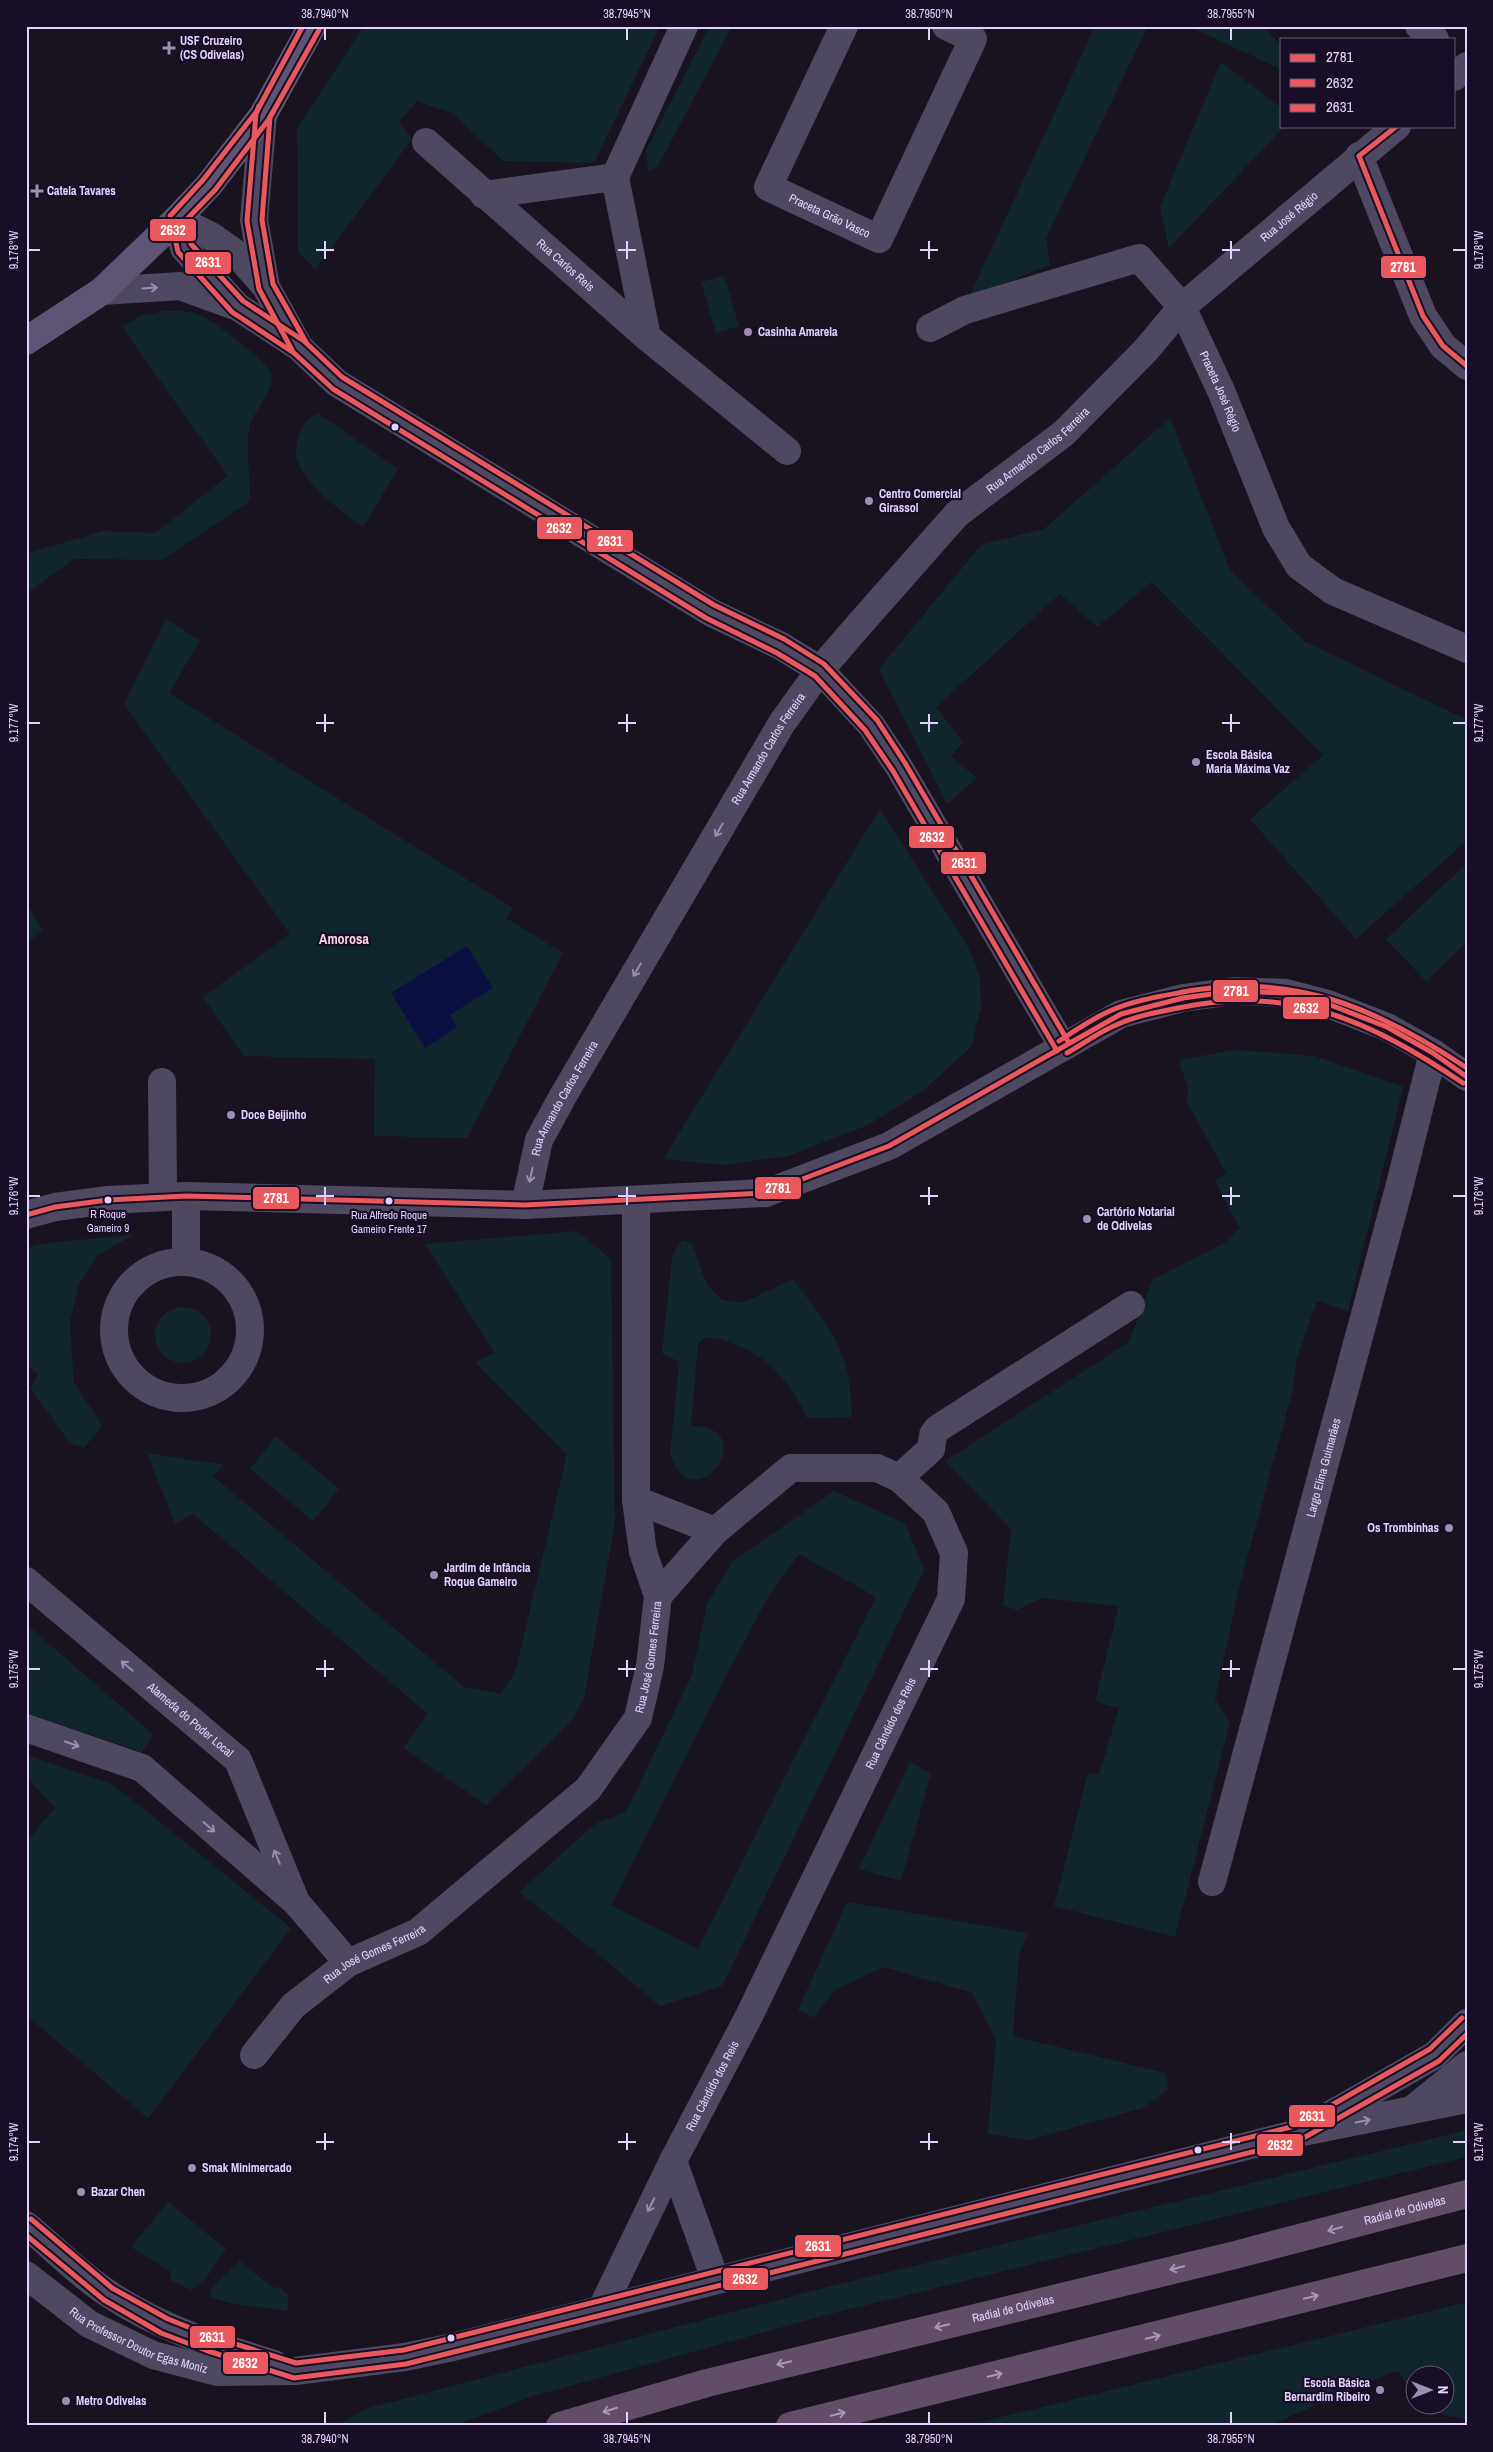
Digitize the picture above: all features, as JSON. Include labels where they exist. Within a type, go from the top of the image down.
[{"type":"highway","name":"Radial de Odivelas","points":[[560,2426],[707,2383],[1225,2257],[1467,2194]]},
{"type":"highway","points":[[790,2426],[1467,2258]]},
{"type":"main road","points":[[26,341],[102,291],[177,219],[209,185],[262,115],[312,26]]},
{"type":"street","points":[[647,337],[615,177],[684,26]]},
{"type":"street","name":"Praceta Grão Vasco","points":[[844,26],[768,187],[879,239],[973,39],[946,26]]},
{"type":"street","points":[[1419,26],[1434,38]]},
{"type":"street","points":[[1456,56],[1467,65],[1456,75]]},
{"type":"street","points":[[262,115],[254,220],[266,287]]},
{"type":"street","name":"Rua José Régio","points":[[1182,307],[1394,128]]},
{"type":"street","name":"Rua Carlos Reis","points":[[426,142],[647,337],[787,450]]},
{"type":"street","points":[[1359,156],[1423,316],[1443,346],[1467,366]]},
{"type":"street","points":[[484,195],[615,177]]},
{"type":"street","points":[[177,219],[211,236],[238,255],[266,287],[299,346]]},
{"type":"street","points":[[177,219],[184,248],[238,307]]},
{"type":"street","name":"Praceta José Régio","points":[[930,328],[965,310],[1139,258],[1182,307],[1222,393],[1276,528],[1299,566],[1333,591],[1467,648]]},
{"type":"street","points":[[102,291],[180,286],[238,307],[299,346],[338,383],[354,393],[710,612],[781,646],[820,670],[871,725],[899,767],[1062,1047]]},
{"type":"street","name":"Rua Armando Carlos Ferreira","points":[[525,1205],[539,1140],[563,1096],[782,723],[820,670],[957,514],[1064,433],[1145,351],[1182,307]]},
{"type":"street","points":[[26,1216],[72,1204],[108,1200],[174,1197],[525,1205],[766,1193],[888,1146],[1121,1014],[1183,998],[1234,991],[1286,993],[1328,1004],[1387,1026],[1433,1053],[1467,1077]]},
{"type":"street","name":"Largo Elina Guimarães","points":[[1212,1882],[1399,1188],[1433,1053]]},
{"type":"street","points":[[162,1082],[174,1197],[186,1261]]},
{"type":"street","name":"Rua José Gomes Ferreira","points":[[254,2056],[293,2006],[348,1963],[418,1932],[588,1789],[638,1718],[650,1666],[658,1596],[643,1552],[636,1500],[636,1200]]},
{"type":"street","points":[[186,1261],[208,1266],[226,1277],[236,1288],[241,1294],[249,1315],[250,1337],[244,1358],[232,1376],[221,1386],[194,1398],[172,1398],[151,1392],[133,1378],[120,1360],[114,1340],[114,1319],[120,1300],[131,1283],[147,1270],[166,1263],[186,1261]]},
{"type":"street","points":[[899,1478],[931,1449],[933,1435],[938,1429],[1131,1304]]},
{"type":"street","name":"Rua Cândido dos Reis","points":[[602,2308],[673,2161],[748,2018],[951,1599],[954,1553],[936,1512],[899,1478],[877,1468],[791,1468],[714,1531],[658,1596]]},
{"type":"street","points":[[636,1500],[714,1531]]},
{"type":"street","name":"Alameda do Poder Local","points":[[26,1581],[238,1760],[296,1902]]},
{"type":"street","name":"Alameda do Poder Local","points":[[26,1728],[142,1768],[296,1902],[348,1963]]},
{"type":"street","points":[[1298,2134],[1435,2055],[1467,2023]]},
{"type":"street","points":[[1435,2055],[1467,2048]]},
{"type":"street","points":[[1409,2112],[1467,2065]]},
{"type":"street","name":"Rua Professor Doutor Egas Moniz","points":[[26,2275],[89,2324],[153,2355],[217,2372],[295,2371],[405,2357],[454,2347],[715,2279],[1298,2134],[1467,2099]]},
{"type":"street","points":[[673,2161],[715,2279]]},
{"type":"street","name":"Rua Professor Doutor Egas Moniz","points":[[26,2225],[108,2294],[165,2326],[210,2344],[295,2371]]},
{"type":"shaded area","points":[[364,26],[660,26],[594,163],[503,161],[452,113],[417,101],[399,122],[412,139],[315,270],[298,251],[297,129]]},
{"type":"shaded area","points":[[710,26],[732,26],[658,166],[648,171],[646,150]]},
{"type":"shaded area","points":[[1095,26],[1148,26],[1046,238],[1050,265],[969,297]]},
{"type":"shaded area","points":[[1188,26],[1264,26],[1280,45],[1280,69]]},
{"type":"shaded area","points":[[1221,62],[1280,106],[1280,128],[1283,128],[1169,248],[1160,207]]},
{"type":"shaded area","points":[[724,276],[739,326],[716,333],[701,282]]},
{"type":"shaded area","points":[[163,311],[189,312],[204,317],[242,344],[263,363],[272,377],[269,389],[250,425],[248,450],[250,501],[162,560],[74,559],[26,594],[26,554],[102,531],[155,533],[228,476],[122,327],[141,316]]},
{"type":"shaded area","points":[[319,414],[398,469],[363,527],[317,489],[298,462],[296,448],[300,431],[306,422]]},
{"type":"shaded area","points":[[1170,418],[1230,570],[1304,641],[1467,720],[1467,848],[1463,844],[1356,939],[1250,819],[1323,755],[1152,582],[1097,627],[1060,594],[936,707],[963,742],[951,756],[977,778],[947,804],[879,669],[981,545],[1044,529]]},
{"type":"shaded area","points":[[166,619],[200,640],[169,693],[513,908],[506,918],[563,953],[467,1138],[374,1136],[375,1059],[244,1056],[203,997],[290,934],[124,704]]},
{"type":"shaded area","points":[[880,809],[968,947],[980,977],[981,1008],[971,1047],[923,1091],[868,1125],[788,1156],[723,1165],[663,1159]]},
{"type":"shaded area","points":[[1463,867],[1467,872],[1467,942],[1426,981],[1386,939]]},
{"type":"shaded area","points":[[26,903],[43,931],[26,943]]},
{"type":"shaded area","points":[[467,946],[493,988],[450,1015],[457,1027],[425,1048],[391,993]]},
{"type":"shaded area","points":[[1234,1050],[1315,1056],[1403,1087],[1348,1311],[1317,1301],[1297,1358],[1292,1393],[1240,1584],[1215,1699],[1230,1722],[1175,1937],[1054,1906],[1088,1773],[1099,1775],[1119,1708],[1095,1702],[1119,1606],[1042,1598],[1017,1610],[1003,1606],[1011,1529],[945,1461],[1129,1342],[1153,1279],[1224,1243],[1240,1228],[1215,1181],[1226,1173],[1187,1102],[1188,1089],[1179,1060]]},
{"type":"shaded area","points":[[577,1231],[611,1259],[615,1523],[584,1698],[572,1720],[486,1805],[403,1748],[428,1714],[193,1514],[175,1524],[147,1453],[224,1465],[213,1476],[464,1687],[501,1694],[515,1673],[567,1454],[475,1362],[495,1353],[425,1244]]},
{"type":"shaded area","points":[[134,1235],[97,1255],[78,1286],[70,1323],[74,1383],[102,1425],[84,1448],[70,1443],[30,1388],[38,1375],[26,1364],[26,1248],[46,1243]]},
{"type":"shaded area","points":[[685,1240],[692,1244],[707,1285],[722,1300],[742,1303],[793,1279],[828,1327],[841,1353],[849,1381],[852,1417],[807,1418],[801,1405],[786,1383],[778,1373],[758,1356],[746,1349],[719,1339],[704,1338],[698,1344],[691,1426],[712,1430],[722,1440],[723,1453],[718,1466],[707,1476],[695,1479],[681,1474],[670,1455],[679,1362],[662,1353],[672,1257],[679,1243]]},
{"type":"shaded area","points":[[177,1307],[189,1307],[199,1311],[207,1319],[211,1335],[207,1351],[199,1359],[189,1363],[177,1363],[167,1359],[159,1351],[155,1341],[155,1329],[159,1319],[167,1311]]},
{"type":"shaded area","points":[[276,1436],[339,1489],[313,1521],[250,1469]]},
{"type":"shaded area","points":[[834,1491],[905,1523],[924,1570],[722,1986],[660,2006],[519,1892],[595,1824],[626,1812],[692,1675],[707,1604],[732,1562]],"holes":[[[799,1554],[876,1597],[698,1949],[611,1905],[720,1687],[769,1595]]]},
{"type":"shaded area","points":[[26,1624],[153,1734],[142,1752],[26,1713]]},
{"type":"shaded area","points":[[26,1755],[109,1783],[291,1928],[148,2118],[26,2015],[26,1842],[55,1808],[26,1776]]},
{"type":"shaded area","points":[[910,1762],[931,1773],[901,1881],[859,1869]]},
{"type":"shaded area","points":[[847,1902],[1028,1933],[1019,1954],[1013,2036],[1165,2073],[1169,2089],[1143,2108],[1029,2140],[988,2134],[996,2039],[972,1993],[884,1967],[834,1990],[814,2018],[798,2010]]},
{"type":"shaded area","points":[[1467,2130],[1467,2157],[826,2315],[533,2396],[454,2426],[334,2426],[369,2408],[816,2290]]},
{"type":"shaded area","points":[[168,2202],[226,2249],[206,2278],[192,2290],[171,2281],[170,2271],[131,2247]]},
{"type":"shaded area","points":[[240,2261],[272,2287],[281,2288],[289,2296],[287,2311],[229,2303],[210,2297],[212,2287]]},
{"type":"shaded area","points":[[1467,2302],[1467,2420],[1443,2414],[1456,2414],[1456,2364],[1406,2364],[1406,2386],[1400,2373],[1394,2371],[1268,2426],[965,2426]]},
{"type":"transit line","name":"2632","points":[[303,26],[257,111],[203,180],[170,216],[178,252],[232,312],[294,353],[333,389],[706,618],[777,653],[815,676],[865,730],[893,771],[1057,1051]]},
{"type":"transit line","name":"2631","points":[[319,30],[269,119],[215,190],[185,221],[191,244],[243,301],[304,341],[342,377],[714,605],[784,639],[824,664],[877,720],[905,763],[1069,1043]]},
{"type":"transit line","name":"2632","points":[[259,106],[256,114],[247,221],[259,289],[292,350]]},
{"type":"transit line","name":"2631","points":[[273,112],[270,117],[262,220],[273,284],[306,342]]},
{"type":"transit line","name":"2781","points":[[1359,156],[1394,128]]},
{"type":"transit line","name":"2781","points":[[1359,156],[1423,316],[1443,346],[1467,366]]},
{"type":"transit line","name":"2631","points":[[1059,1041],[1105,1013],[1136,1002],[1219,987],[1257,986],[1294,991],[1330,999],[1365,1011],[1399,1027],[1467,1068]]},
{"type":"transit line","name":"2781","points":[[26,1215],[55,1207],[108,1200],[186,1196],[525,1205],[766,1193],[889,1146],[1121,1014],[1183,998],[1234,991],[1286,993],[1328,1004],[1387,1027],[1433,1053],[1467,1077]]},
{"type":"transit line","name":"2632","points":[[1067,1053],[1110,1028],[1139,1017],[1178,1008],[1219,1002],[1258,1001],[1294,1005],[1329,1013],[1362,1026],[1429,1061],[1463,1083]]},
{"type":"transit line","name":"2631","points":[[31,2219],[112,2288],[168,2319],[213,2337],[296,2363],[404,2350],[1295,2126],[1430,2049],[1462,2018]]},
{"type":"transit line","name":"2632","points":[[26,2235],[104,2300],[161,2333],[208,2351],[294,2378],[406,2364],[1300,2140],[1439,2061],[1467,2034]]},
{"type":"place","name":"USF Cruzeiro (CS Odivelas)","points":[[169,48]]},
{"type":"place","name":"Catela Tavares","points":[[37,191]]},
{"type":"place","name":"Casinha Amarela","points":[[748,332]]},
{"type":"place","name":"Centro Comercial Girassol","points":[[869,501]]},
{"type":"place","name":"Escola Básica Maria Máxima Vaz","points":[[1196,762]]},
{"type":"place","name":"Doce Beijinho","points":[[231,1115]]},
{"type":"place","name":"R Roque Gameiro 9","points":[[108,1200]]},
{"type":"place","name":"Rua Alfredo Roque Gameiro Frente 17","points":[[389,1201]]},
{"type":"place","name":"Cartório Notarial de Odivelas","points":[[1087,1219]]},
{"type":"place","name":"Os Trombinhas","points":[[1449,1528]]},
{"type":"place","name":"Jardim de Infância Roque Gameiro","points":[[434,1575]]},
{"type":"place","name":"Smak Minimercado","points":[[192,2168]]},
{"type":"place","name":"Bazar Chen","points":[[81,2192]]},
{"type":"place","name":"Escola Básica Bernardim Ribeiro","points":[[1380,2390]]},
{"type":"place","name":"Metro Odivelas","points":[[66,2401]]},
{"type":"district","name":"Amorosa","points":[[344,939]]}]
